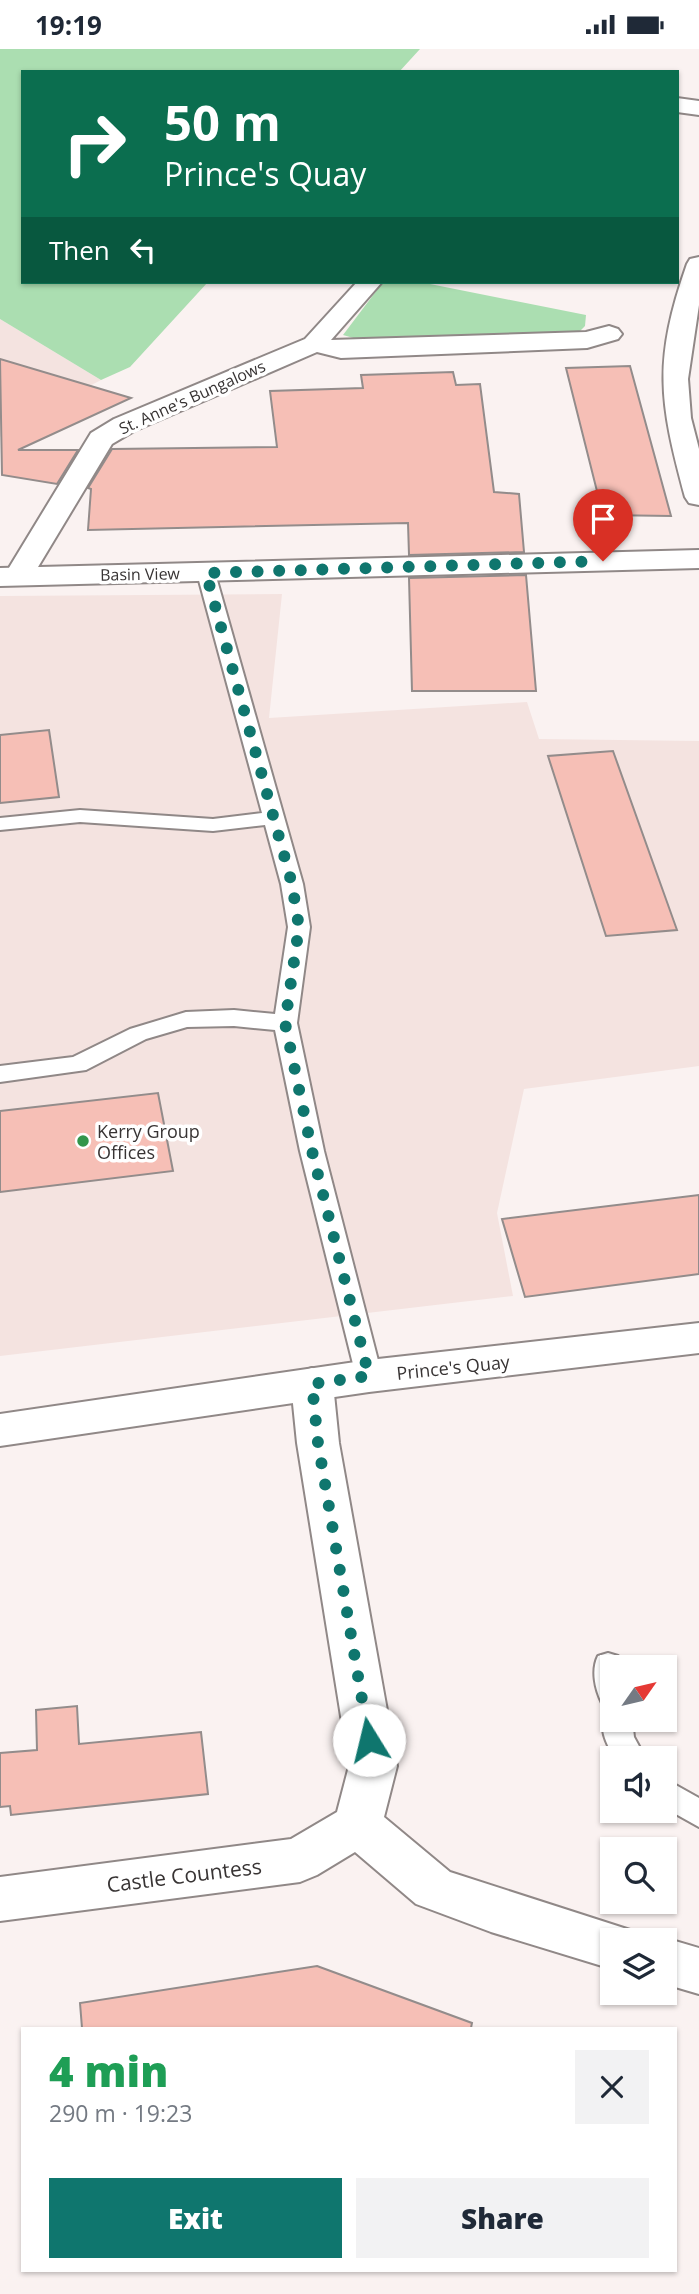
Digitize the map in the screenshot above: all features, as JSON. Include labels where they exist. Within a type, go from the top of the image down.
[{"type":"street","points":[[679,105],[699,108]]},
{"type":"street","points":[[699,264],[680,322],[677,383],[678,416],[699,497]]},
{"type":"street","name":"St. Anne's Bungalows","points":[[10,576],[101,439],[124,425],[314,344],[368,284]]},
{"type":"street","points":[[314,344],[341,350],[587,339],[609,334]]},
{"type":"street","name":"Basin View","points":[[10,576],[699,559]]},
{"type":"street","name":"Prince's Quay","points":[[0,1430],[369,1376],[699,1338]]},
{"type":"street","points":[[312,1384],[318,1443],[373,1766],[358,1825],[433,1888],[491,1910],[600,1942]]},
{"type":"street","name":"Castle Countess","points":[[0,1899],[300,1860],[358,1825]]},
{"type":"street","points":[[677,1965],[699,1971]]},
{"type":"lane","points":[[206,573],[292,884],[299,927],[285,1023],[312,1151],[369,1376]]},
{"type":"lane","points":[[0,824],[80,816],[213,825],[274,818]]},
{"type":"lane","points":[[0,1074],[78,1064],[138,1034],[186,1020],[234,1018],[285,1023]]},
{"type":"lane","points":[[677,1800],[699,1814]]},
{"type":"shaded area","points":[[0,319],[101,380],[17,424],[0,437]]},
{"type":"shaded area","points":[[282,594],[269,718],[527,702],[539,739],[699,741],[699,1066],[524,1089],[497,1213],[513,1296],[0,1356],[0,596]]},
{"type":"green space","points":[[0,49],[420,49],[401,70],[21,70],[21,284],[206,284],[130,367],[101,380],[0,319]]},
{"type":"green space","points":[[381,284],[430,284],[586,315],[585,326],[578,333],[357,339],[343,335]]},
{"type":"building","points":[[0,359],[131,398],[18,450],[78,450],[57,484],[2,475]]},
{"type":"building","points":[[630,366],[671,516],[603,515],[566,368]]},
{"type":"building","points":[[453,372],[456,385],[480,384],[494,492],[519,494],[524,552],[409,555],[408,523],[88,530],[91,489],[88,488],[112,449],[277,447],[270,391],[363,388],[361,375]]},
{"type":"building","points":[[526,575],[536,691],[412,691],[409,578]]},
{"type":"building","points":[[49,730],[59,797],[0,803],[0,735]]},
{"type":"building","points":[[613,751],[677,930],[606,936],[548,756]]},
{"type":"building","name":"Kerry Group Offices","points":[[158,1093],[173,1171],[0,1192],[0,1111]]},
{"type":"building","points":[[699,1195],[699,1274],[525,1297],[502,1219]]},
{"type":"building","points":[[77,1706],[79,1744],[201,1732],[208,1794],[11,1815],[10,1806],[0,1807],[0,1753],[37,1750],[36,1710]]},
{"type":"building","points":[[317,1966],[472,2023],[471,2027],[82,2027],[80,2003]]},
{"type":"place","name":"Kerry Group Offices","points":[[83,1141]]},
{"type":"route","points":[[369,1740],[318,1443],[312,1384],[369,1376],[290,1059],[285,1023],[299,927],[292,884],[206,573],[603,561]]}]
